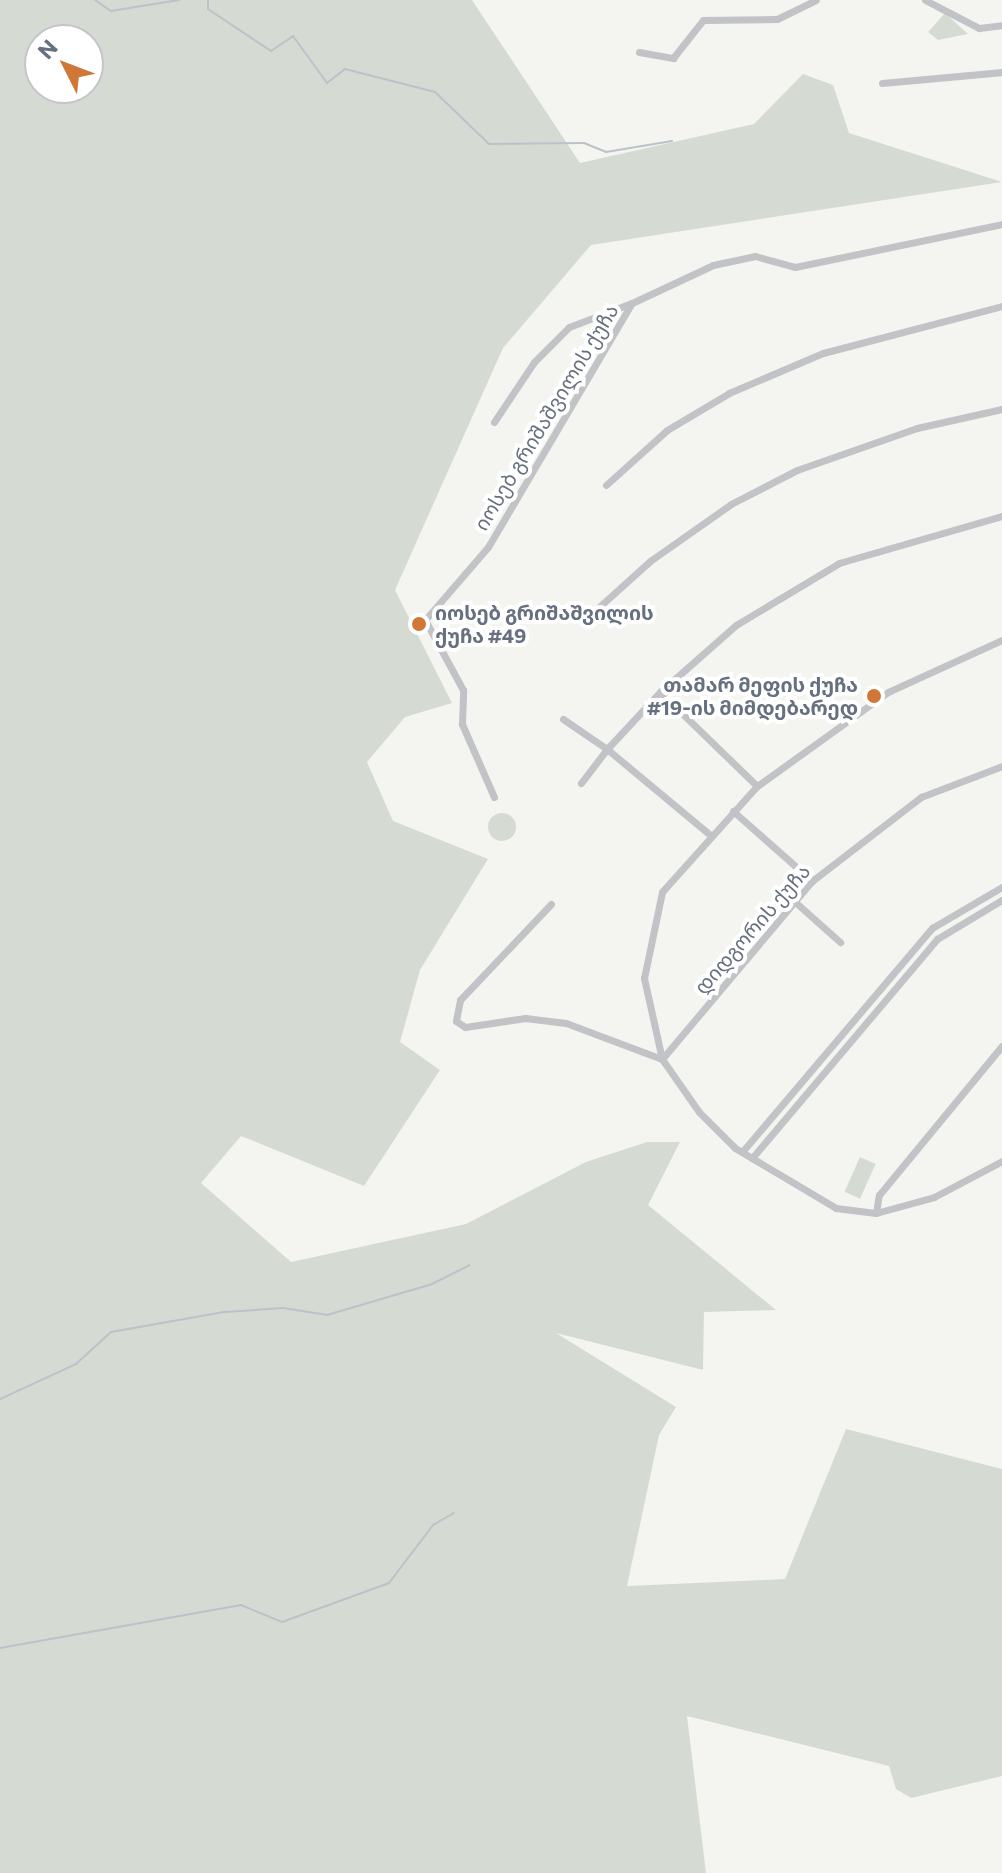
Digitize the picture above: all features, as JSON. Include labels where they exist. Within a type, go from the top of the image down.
[{"type":"street","points":[[639,52],[673,58],[703,20],[777,19],[816,0]]},
{"type":"street","points":[[925,0],[934,8],[952,3],[979,28],[1002,25]]},
{"type":"street","points":[[882,83],[1002,72]]},
{"type":"street","name":"იოსებ გრიშაშვილის ქუჩა","points":[[494,797],[462,724],[463,690],[425,620],[488,547],[632,303],[713,265],[755,256],[795,267],[1002,224]]},
{"type":"street","points":[[494,422],[560,334],[586,315],[632,303]]},
{"type":"street","points":[[606,485],[667,430],[729,393],[823,353],[1002,306]]},
{"type":"street","points":[[589,616],[673,545],[797,470],[903,432],[1002,409]]},
{"type":"street","points":[[581,783],[607,749],[660,692],[736,625],[839,563],[1002,516]]},
{"type":"street","points":[[1002,640],[888,692],[757,786],[709,834],[662,892],[651,923],[644,978],[662,1059],[699,1112],[742,1152],[836,1208],[876,1213],[966,1186],[1002,1161]]},
{"type":"street","points":[[660,692],[757,786]]},
{"type":"street","points":[[563,719],[607,749],[709,834]]},
{"type":"street","name":"დიდგორის ქუჩა","points":[[662,1059],[812,881],[921,797],[1002,766]]},
{"type":"street","points":[[733,811],[812,881]]},
{"type":"street","points":[[742,1152],[919,942],[969,902],[1002,887]]},
{"type":"street","points":[[752,1158],[928,949],[1002,900]]},
{"type":"street","points":[[794,901],[840,942]]},
{"type":"street","points":[[551,904],[460,1000],[456,1021],[465,1027],[525,1018],[566,1023],[662,1059]]},
{"type":"street","points":[[919,942],[928,949]]},
{"type":"street","points":[[876,1213],[879,1195],[1002,1046]]},
{"type":"street","points":[[809,1069],[818,1077]]},
{"type":"shaded area","points":[[0,0],[472,0],[580,163],[754,124],[803,74],[833,85],[849,133],[1002,182],[591,245],[503,348],[395,590],[452,703],[405,717],[367,762],[393,821],[488,859],[420,970],[400,1042],[440,1070],[364,1186],[241,1136],[201,1183],[291,1262],[466,1224],[586,1162],[647,1142],[680,1142],[648,1205],[776,1310],[704,1312],[703,1370],[556,1333],[676,1407],[659,1435],[627,1586],[785,1579],[846,1429],[1002,1469],[1002,1776],[911,1798],[896,1789],[889,1766],[687,1716],[706,1873],[0,1873]]},
{"type":"shaded area","points":[[945,13],[968,34],[938,40],[928,32]]},
{"type":"shaded area","points":[[502,813],[512,817],[516,827],[512,837],[502,841],[492,837],[488,827],[492,817]]},
{"type":"shaded area","points":[[860,1157],[876,1164],[860,1199],[845,1192]]},
{"type":"waterway","points":[[95,0],[111,11],[179,0]]},
{"type":"waterway","points":[[208,0],[208,9],[271,51],[293,36],[327,83],[345,69],[435,92],[489,144],[584,143],[606,152],[672,141]]},
{"type":"waterway","points":[[0,1399],[76,1364],[111,1332],[225,1312],[283,1308],[327,1315],[432,1284],[470,1265]]},
{"type":"waterway","points":[[0,1648],[241,1605],[282,1622],[389,1583],[433,1525],[454,1513]]},
{"type":"place","name":"იოსებ გრიშაშვილის ქუჩა #49","points":[[419,624]]},
{"type":"place","name":"თამარ მეფის ქუჩა #19-ის მიმდებარედ","points":[[874,696]]}]
